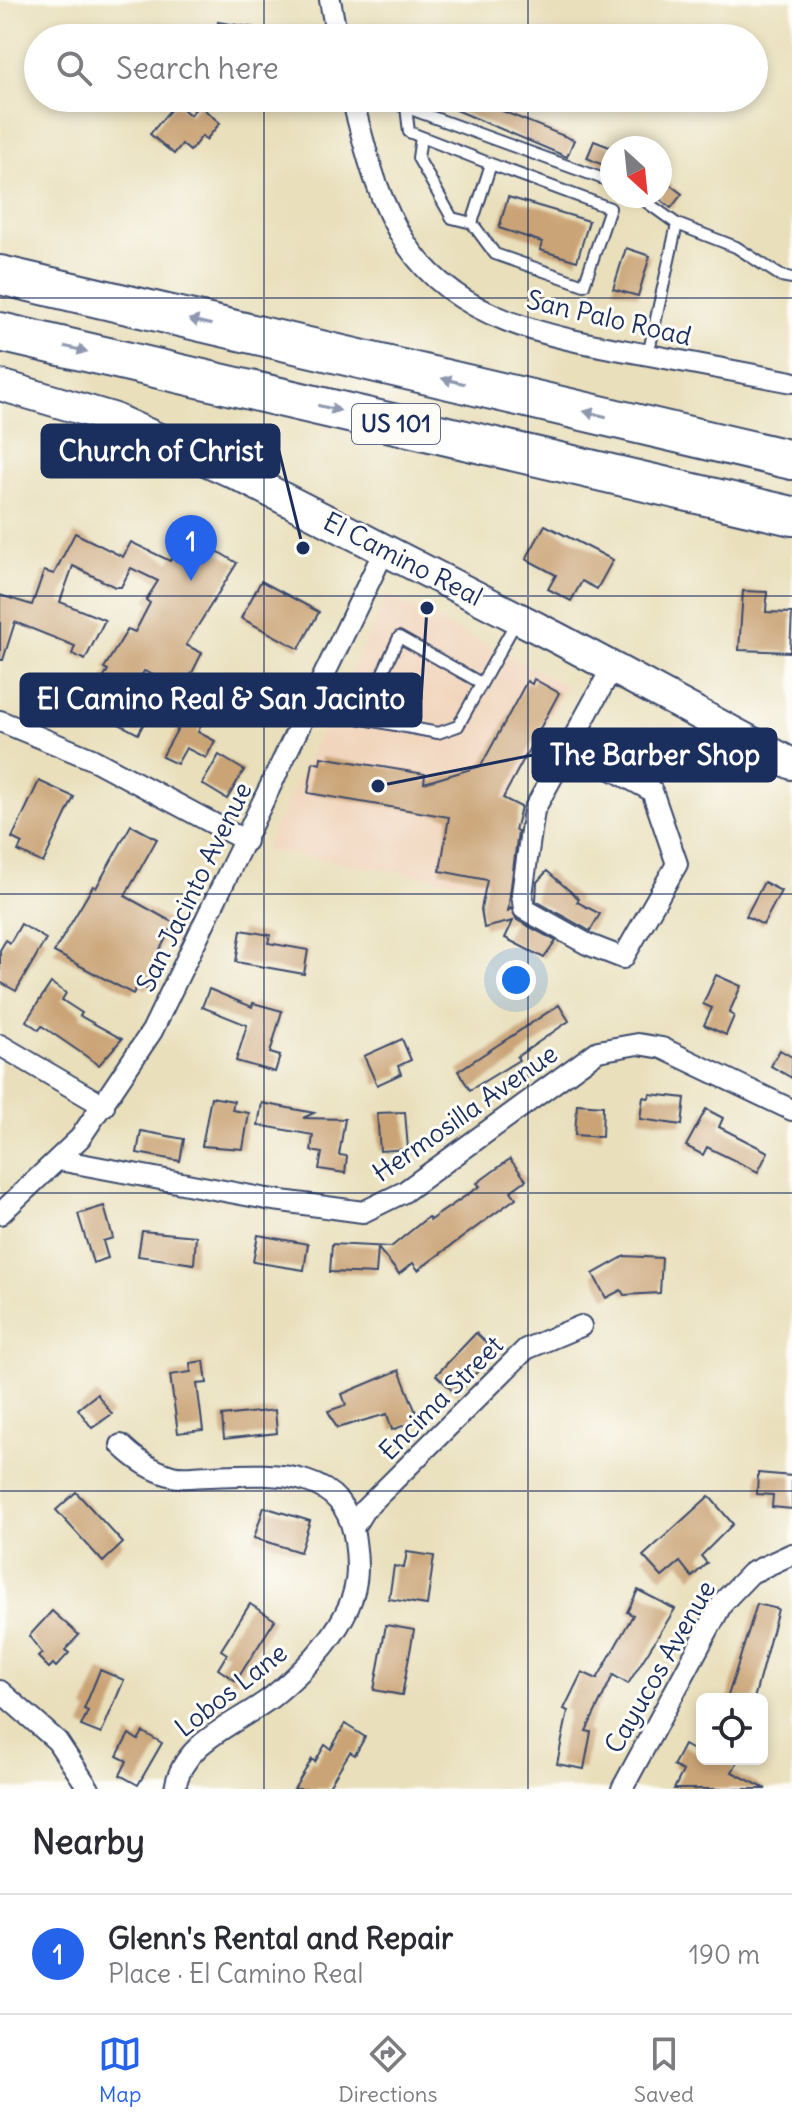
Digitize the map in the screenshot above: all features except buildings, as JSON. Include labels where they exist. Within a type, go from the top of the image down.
[{"type":"highway","name":"US 101","points":[[0,275],[792,460]]},
{"type":"highway","name":"US 101","points":[[0,332],[792,516]]},
{"type":"highway","points":[[662,430],[792,444]]},
{"type":"highway","points":[[617,475],[792,539]]},
{"type":"main road","name":"El Camino Real","points":[[0,385],[112,418],[217,465],[518,618],[792,764]]},
{"type":"street","points":[[330,0],[334,24]]},
{"type":"street","name":"San Palo Road","points":[[356,112],[370,165],[407,246],[429,269],[466,298],[513,325],[535,333],[792,382]]},
{"type":"street","name":"San Jacinto Avenue","points":[[0,1214],[59,1160],[104,1106],[152,1031],[385,549]]},
{"type":"street","points":[[569,746],[652,791],[677,864],[623,958],[587,944],[524,909],[522,894],[534,810],[569,746],[612,668]]},
{"type":"street","points":[[0,721],[92,759],[246,841]]},
{"type":"street","name":"Hermosilla Avenue","points":[[59,1160],[267,1199],[363,1212],[404,1192],[598,1051],[638,1044],[662,1048],[792,1110]]},
{"type":"street","points":[[0,1045],[104,1106]]},
{"type":"street","name":"Encima Street","points":[[353,1528],[364,1510],[526,1349],[581,1326]]},
{"type":"street","name":"Lobos Lane","points":[[121,1445],[145,1466],[175,1477],[243,1475],[309,1480],[323,1486],[345,1509],[353,1528],[358,1557],[356,1594],[334,1635],[306,1667],[273,1696],[194,1750],[182,1762],[175,1789]]},
{"type":"street","name":"Cayucos Avenue","points":[[622,1789],[723,1602],[751,1573],[792,1554]]},
{"type":"street","points":[[0,1691],[57,1741],[89,1789]]},
{"type":"lane","points":[[407,112],[409,132],[610,208],[584,285],[495,254],[472,223],[452,218],[418,158],[421,137]]},
{"type":"lane","points":[[420,112],[600,178]]},
{"type":"lane","points":[[472,223],[491,164]]},
{"type":"lane","points":[[655,208],[677,224],[736,247],[781,276],[792,278]]},
{"type":"lane","points":[[648,355],[677,224]]},
{"type":"lane","points":[[310,709],[438,733],[458,726],[518,618]]},
{"type":"lane","points":[[362,718],[399,637],[481,683]]},
{"type":"shaded area","points":[[388,595],[567,686],[497,819],[484,886],[264,850]]},
{"type":"place","name":"Church of Christ","points":[[303,548]]},
{"type":"place","name":"Glenn's Rental and Repair","points":[[191,581]]},
{"type":"place","name":"El Camino Real & San Jacinto","points":[[427,608]]},
{"type":"place","name":"The Barber Shop","points":[[378,786]]}]
